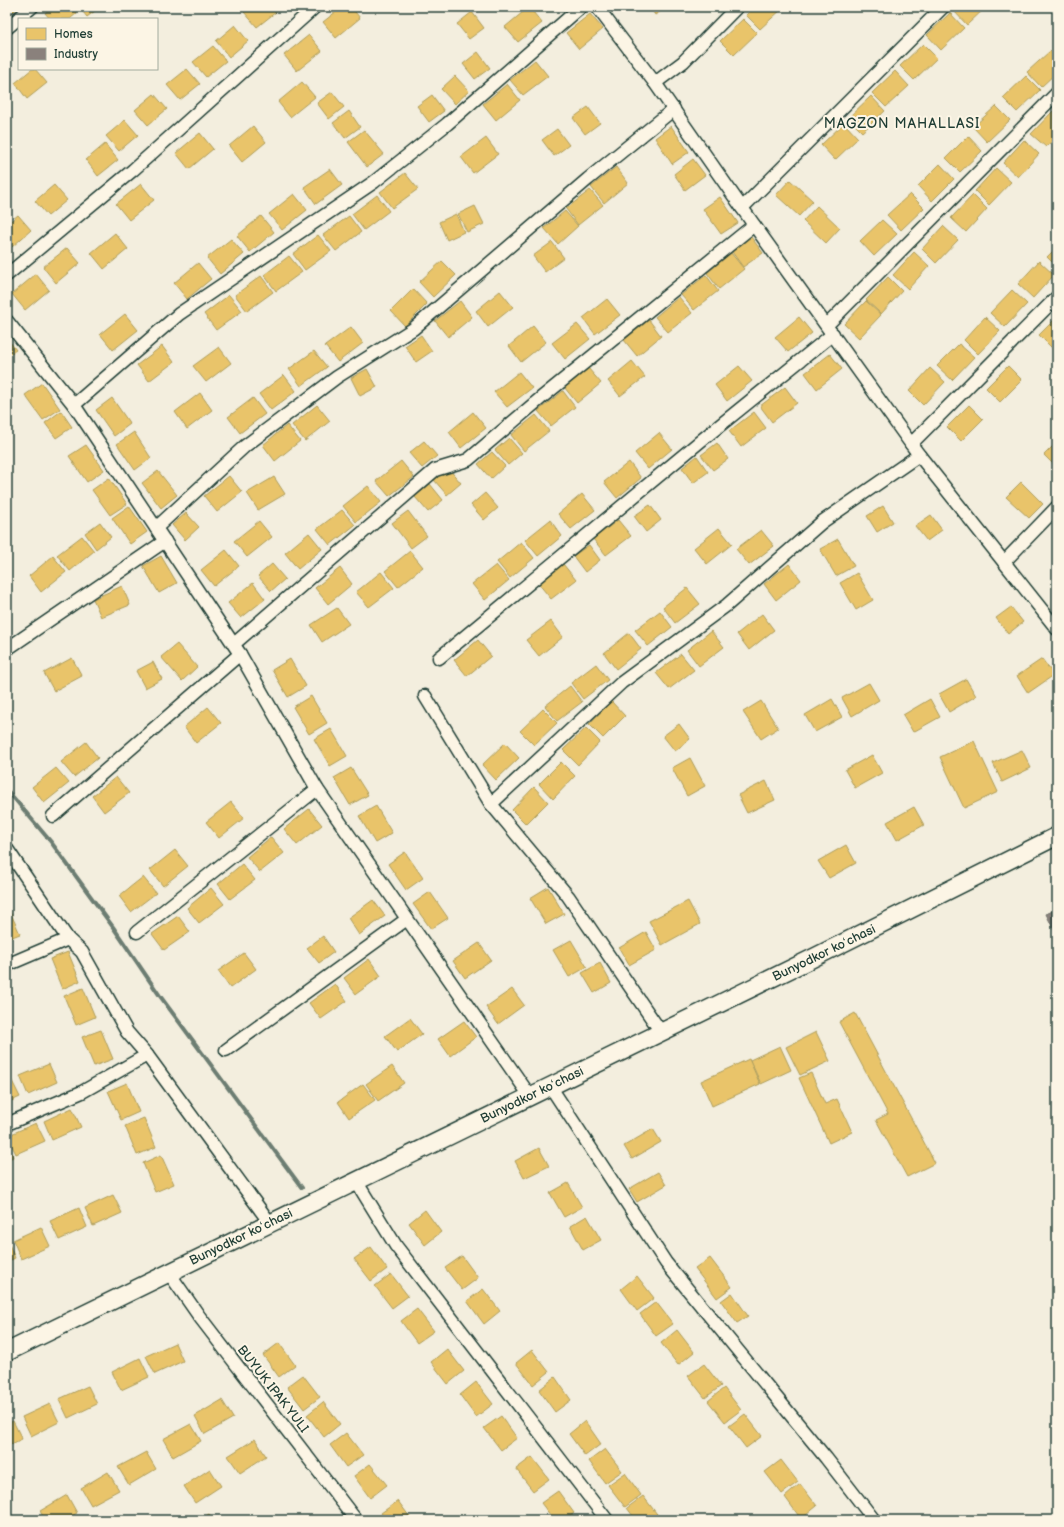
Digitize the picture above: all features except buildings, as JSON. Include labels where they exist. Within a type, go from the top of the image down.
[{"type":"main road","name":"Bunyodkor koʻchasi","points":[[7,1352],[356,1182],[1057,836]]},
{"type":"street","points":[[19,18],[32,7]]},
{"type":"street","points":[[7,275],[133,170],[315,7]]},
{"type":"street","points":[[74,405],[179,314],[374,182],[447,124],[581,7]]},
{"type":"street","points":[[597,7],[674,109],[754,225],[919,455],[1057,629]]},
{"type":"street","points":[[655,83],[683,62],[737,7]]},
{"type":"street","points":[[742,208],[943,7]]},
{"type":"street","points":[[7,28],[18,19]]},
{"type":"street","points":[[439,658],[702,439],[830,330],[1057,93]]},
{"type":"street","points":[[156,528],[245,446],[337,377],[413,329],[588,179],[674,109]]},
{"type":"street","points":[[53,816],[435,470],[468,460],[540,398],[754,225]]},
{"type":"street","points":[[911,444],[1057,297]]},
{"type":"street","points":[[7,321],[74,405],[237,649],[317,789],[530,1096]]},
{"type":"street","points":[[491,804],[621,683],[727,605],[822,522],[919,455]]},
{"type":"street","points":[[1004,562],[1057,507]]},
{"type":"street","points":[[7,649],[165,542]]},
{"type":"street","points":[[425,696],[491,804],[568,896],[661,1032]]},
{"type":"street","points":[[137,932],[317,789]]},
{"type":"street","points":[[7,849],[68,938],[82,952],[127,1032],[147,1055],[270,1224]]},
{"type":"street","points":[[226,1050],[408,919]]},
{"type":"street","points":[[7,965],[68,938]]},
{"type":"street","points":[[7,1124],[82,1092],[147,1055]]},
{"type":"street","points":[[550,1086],[666,1263],[826,1458],[874,1520]]},
{"type":"street","points":[[356,1182],[396,1246],[607,1520]]},
{"type":"street","name":"BUYUK IPAK YULI","points":[[169,1272],[199,1316],[356,1520]]},
{"type":"waterway","points":[[7,790],[51,842],[113,927],[160,996],[302,1188]]},
{"type":"district","name":"MAGZON MAHALLASI","points":[[902,123]]}]
